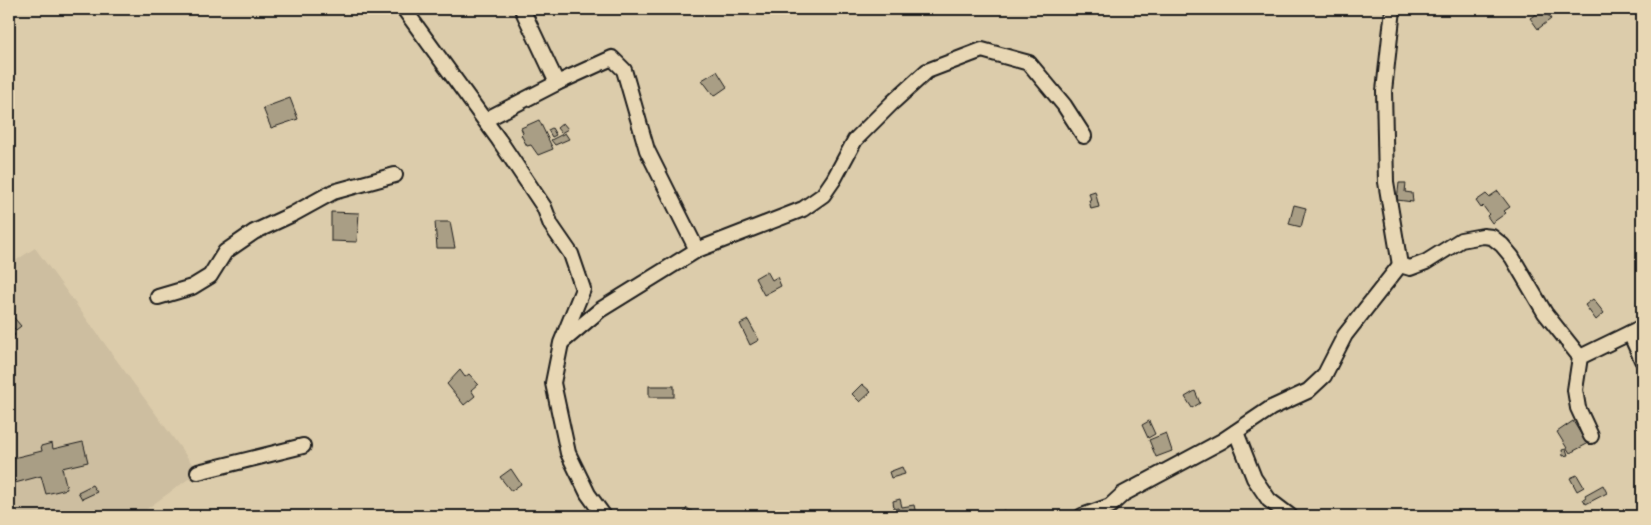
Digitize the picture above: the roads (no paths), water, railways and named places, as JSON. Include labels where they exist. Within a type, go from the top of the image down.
[{"type":"street","points":[[404,9],[544,207],[551,225],[570,254],[583,289],[561,343],[553,383],[568,453],[588,494],[604,516]]},
{"type":"street","points":[[522,9],[557,83]]},
{"type":"street","points":[[1082,516],[1110,506],[1123,494],[1236,432],[1270,408],[1308,391],[1324,376],[1345,335],[1400,265],[1386,182],[1384,91],[1393,9]]},
{"type":"street","points":[[561,343],[600,310],[697,250],[803,209],[823,195],[855,140],[892,102],[927,71],[982,50],[1029,63],[1064,105],[1084,136]]},
{"type":"street","points":[[484,120],[612,58],[624,70],[647,150],[697,250]]},
{"type":"street","points":[[158,297],[192,287],[210,276],[225,252],[254,232],[293,214],[333,192],[395,175]]},
{"type":"street","points":[[1400,265],[1410,268],[1426,262],[1461,240],[1483,236],[1492,237],[1502,245],[1512,257],[1545,313],[1580,357],[1575,390],[1578,408],[1591,436]]},
{"type":"street","points":[[1580,357],[1636,330]]},
{"type":"street","points":[[1636,330],[1642,342]]},
{"type":"street","points":[[1636,330],[1642,360]]},
{"type":"street","points":[[1236,432],[1254,478],[1269,500],[1290,516]]},
{"type":"street","points":[[198,472],[303,446]]}]
